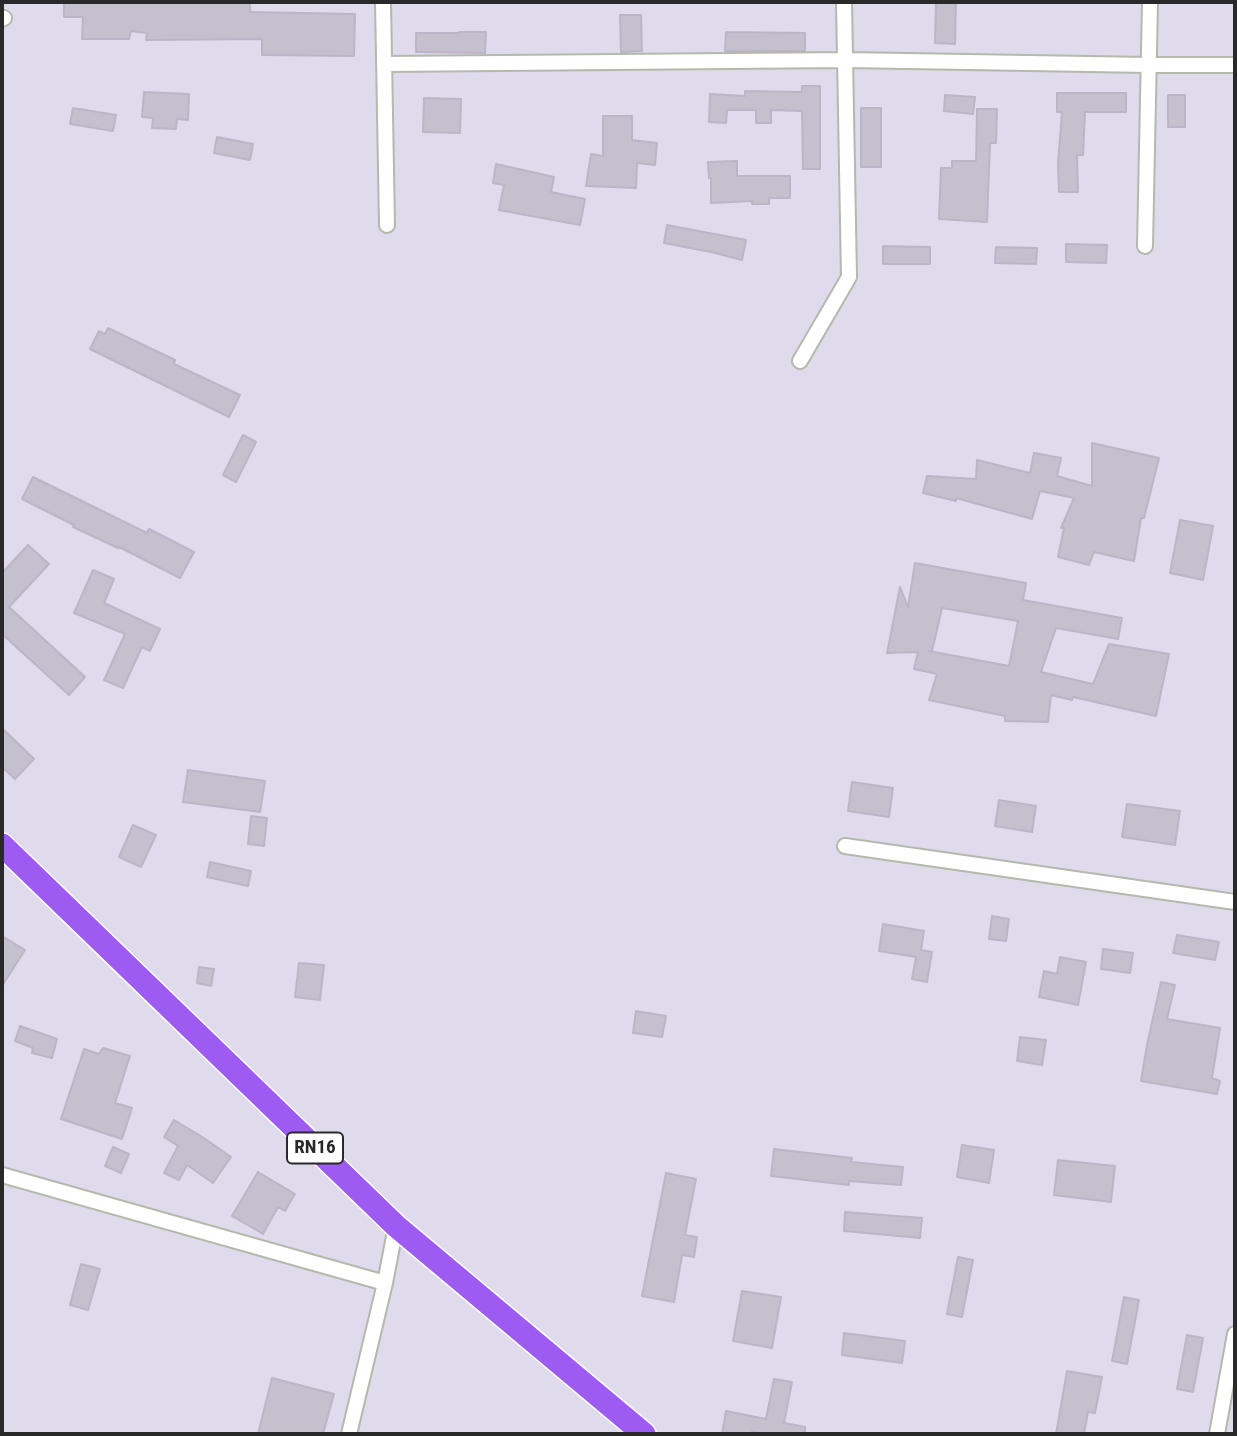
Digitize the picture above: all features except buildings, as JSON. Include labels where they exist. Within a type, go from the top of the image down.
[{"type":"main road","name":"RN16","points":[[4,849],[396,1226],[643,1434]]},
{"type":"street","points":[[383,2],[387,225]]},
{"type":"street","points":[[800,362],[849,277],[844,2]]},
{"type":"street","points":[[1144,246],[1150,2]]},
{"type":"street","points":[[385,64],[845,60],[1235,65]]},
{"type":"street","points":[[845,846],[1235,902]]},
{"type":"street","points":[[2,1175],[385,1283]]},
{"type":"street","points":[[349,1434],[396,1226]]},
{"type":"street","points":[[1217,1434],[1235,1335]]}]
